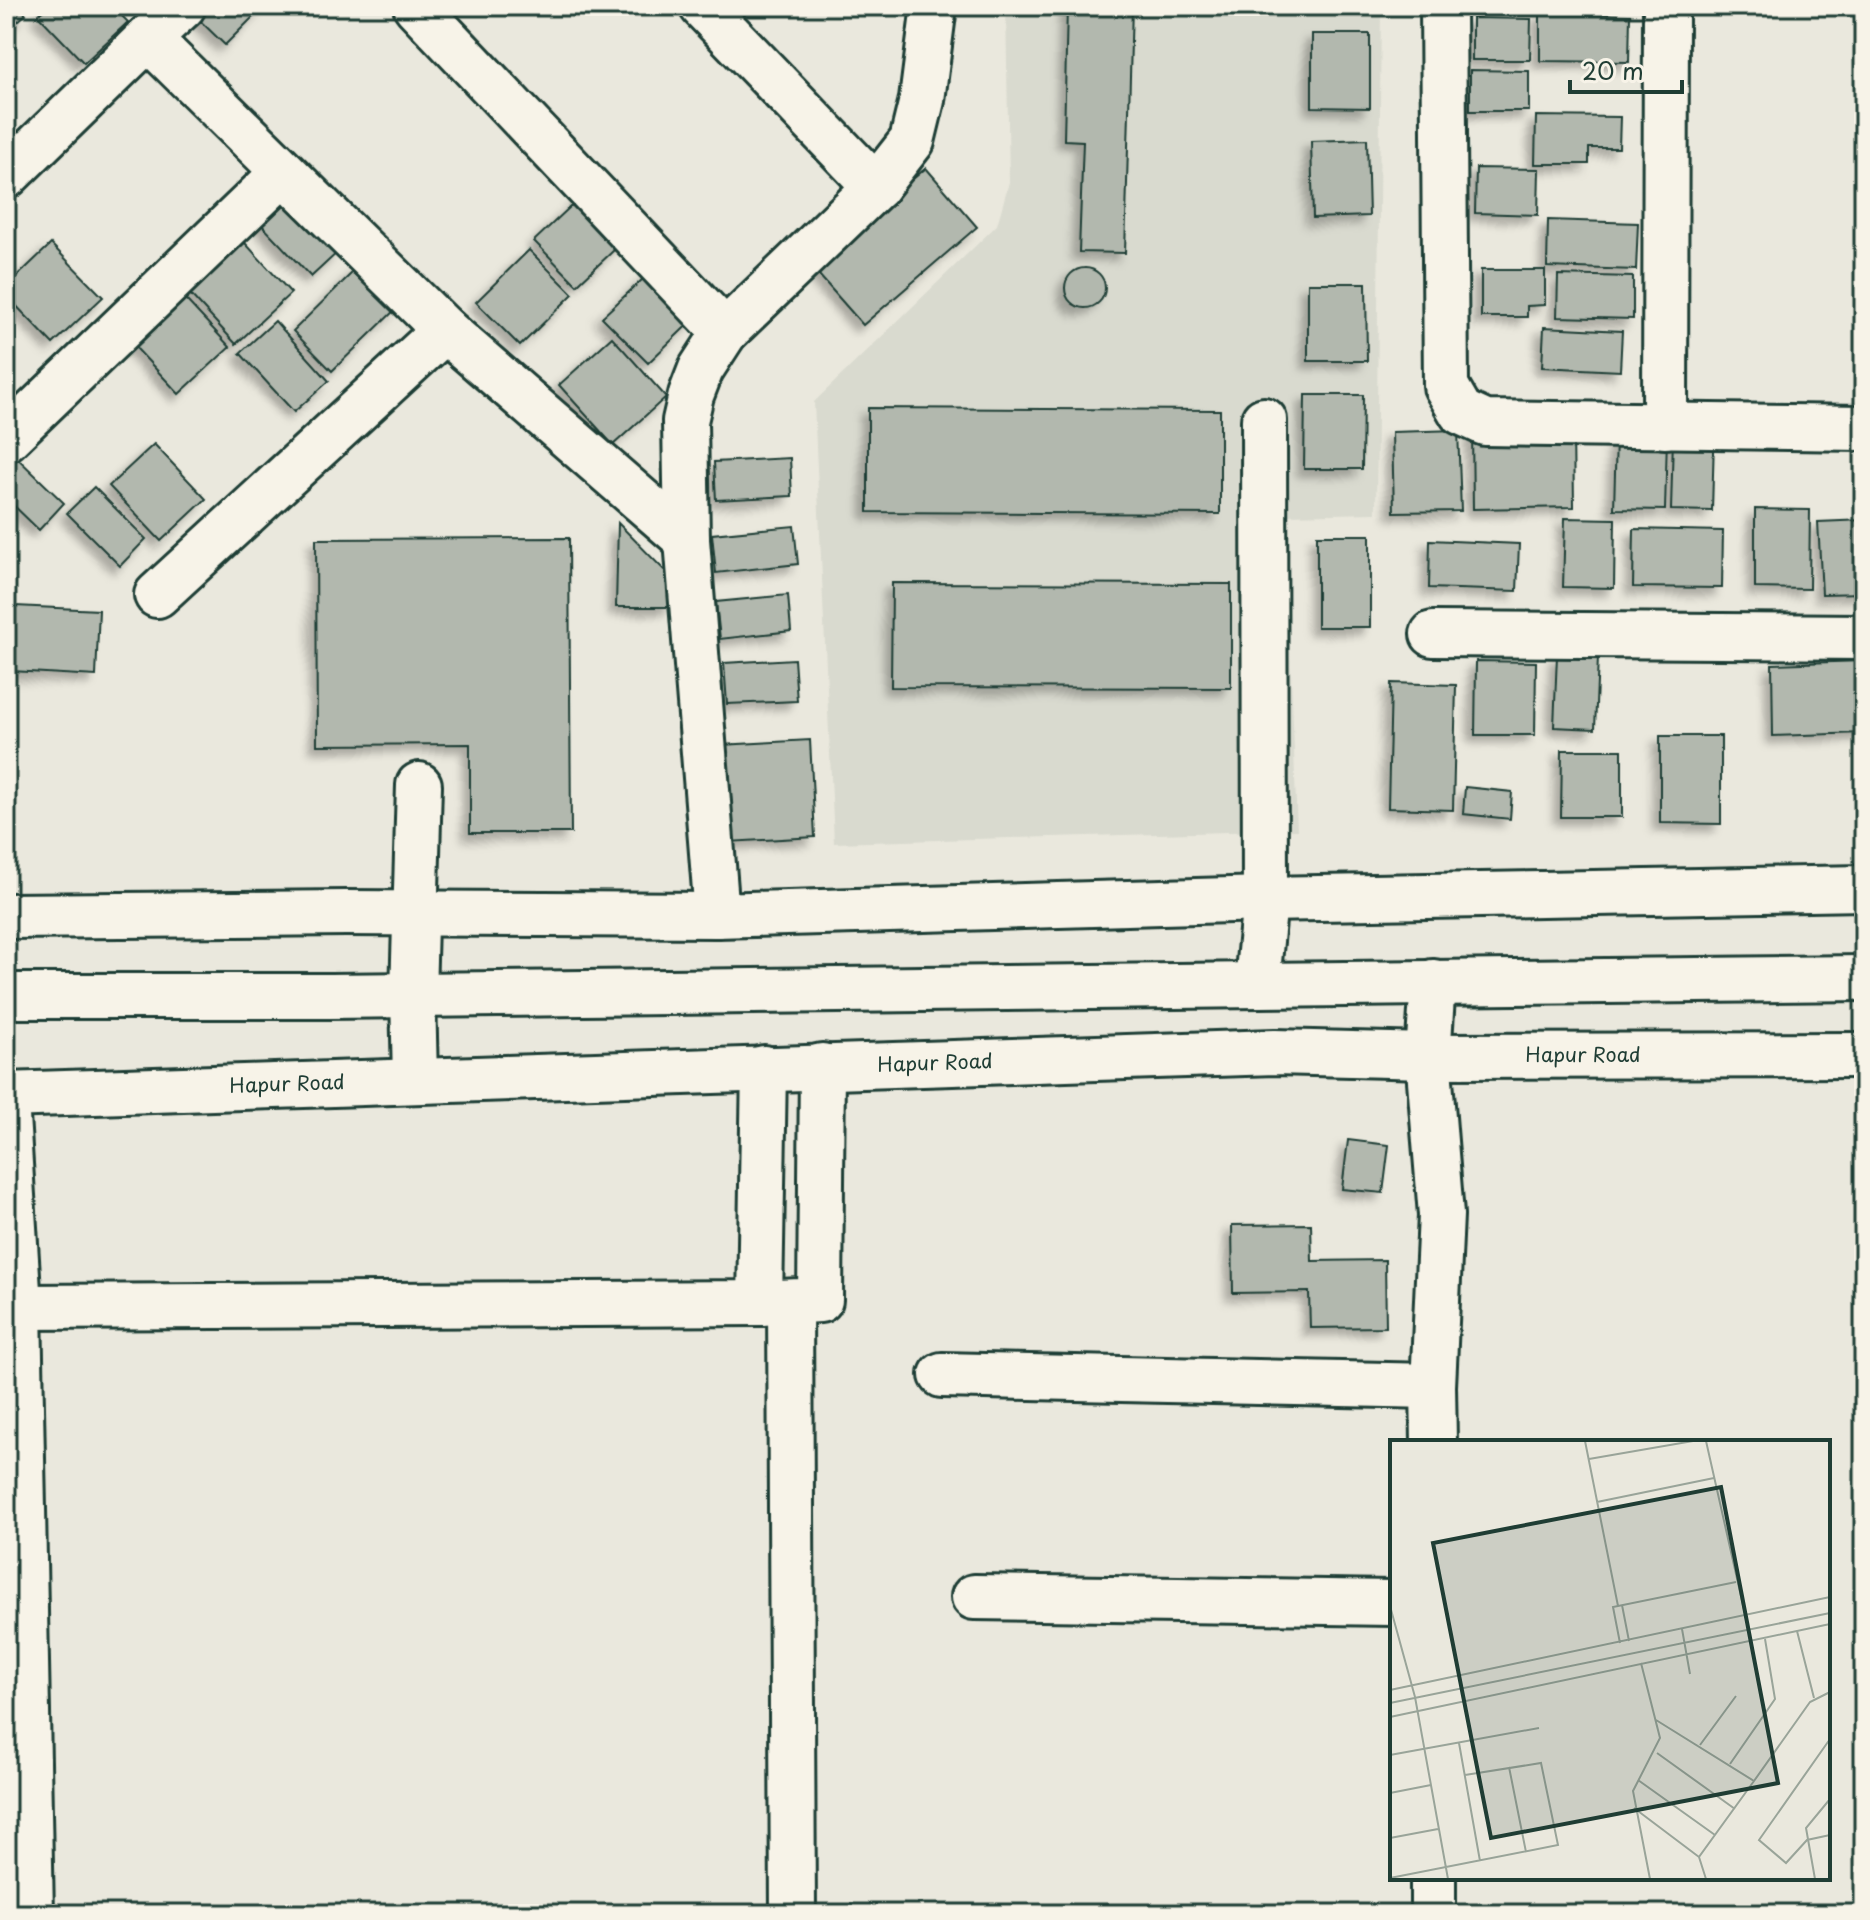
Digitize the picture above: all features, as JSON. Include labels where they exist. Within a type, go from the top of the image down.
[{"type":"street","points":[[6,176],[183,6]]},
{"type":"street","points":[[416,6],[725,332]]},
{"type":"street","points":[[702,6],[876,187]]},
{"type":"street","points":[[1443,6],[1446,386],[1461,412],[1485,423],[1864,428]]},
{"type":"street","points":[[1665,426],[1666,6]]},
{"type":"street","points":[[717,915],[687,540],[685,421],[691,395],[701,369],[725,332],[876,187],[912,141],[917,125],[931,9]]},
{"type":"street","points":[[148,38],[445,330],[687,540]]},
{"type":"street","points":[[6,439],[283,173]]},
{"type":"street","points":[[157,595],[445,330]]},
{"type":"street","points":[[1257,983],[1265,899],[1264,420]]},
{"type":"street","points":[[1433,634],[1864,637]]},
{"type":"street","points":[[415,1079],[413,994],[419,785]]},
{"type":"street","points":[[6,916],[717,915],[1265,899],[1864,888]]},
{"type":"street","points":[[6,996],[1864,978]]},
{"type":"street","points":[[1433,982],[1428,1056],[1441,1215],[1433,1386],[1434,1440]]},
{"type":"street","name":"Hapur Road","points":[[6,1097],[415,1079],[1275,1052],[1428,1056],[1864,1055]]},
{"type":"street","points":[[19,1307],[820,1300],[822,1066]]},
{"type":"street","points":[[764,1068],[775,1302],[793,1914]]},
{"type":"street","points":[[6,1097],[19,1307],[31,1914]]},
{"type":"street","points":[[942,1375],[1433,1386]]},
{"type":"street","points":[[974,1597],[1390,1603]]},
{"type":"street","points":[[1433,1880],[1433,1914]]},
{"type":"shaded area","points":[[1006,6],[1381,6],[1376,513],[1285,515],[1297,830],[834,843],[814,402],[997,225],[1009,182]]},
{"type":"building","points":[[6,6],[18,6],[26,14],[6,32]]},
{"type":"building","points":[[48,6],[112,6],[128,22],[84,63],[38,15]]},
{"type":"building","points":[[188,6],[264,6],[225,45]]},
{"type":"building","points":[[1067,6],[1132,6],[1125,253],[1079,252],[1083,141],[1064,140]]},
{"type":"building","points":[[1540,13],[1630,15],[1629,62],[1540,61]]},
{"type":"building","points":[[1472,18],[1531,19],[1530,60],[1472,60]]},
{"type":"building","points":[[1312,34],[1370,34],[1370,108],[1312,107]]},
{"type":"building","points":[[1470,70],[1529,71],[1529,111],[1470,111]]},
{"type":"building","points":[[1536,116],[1620,117],[1619,148],[1589,148],[1589,164],[1535,164]]},
{"type":"building","points":[[1367,139],[1369,216],[1313,218],[1311,141]]},
{"type":"building","points":[[926,168],[977,227],[863,325],[811,266]]},
{"type":"building","points":[[1476,168],[1539,169],[1538,215],[1475,213]]},
{"type":"building","points":[[589,189],[631,234],[577,285],[534,241]]},
{"type":"building","points":[[285,194],[339,251],[311,277],[257,220]]},
{"type":"building","points":[[1548,220],[1638,223],[1636,270],[1547,267]]},
{"type":"building","points":[[235,232],[291,293],[236,344],[179,282]]},
{"type":"building","points":[[51,244],[103,297],[53,344],[6,295],[6,287]]},
{"type":"building","points":[[529,250],[573,294],[520,346],[476,302]]},
{"type":"building","points":[[658,265],[702,311],[648,363],[602,317]]},
{"type":"building","points":[[358,267],[398,307],[332,371],[293,331]]},
{"type":"building","points":[[1085,268],[1099,274],[1105,288],[1099,302],[1085,308],[1071,302],[1065,288],[1071,274]]},
{"type":"building","points":[[1481,270],[1545,270],[1545,305],[1527,306],[1527,317],[1481,317]]},
{"type":"building","points":[[1558,275],[1633,277],[1633,319],[1557,317]]},
{"type":"building","points":[[1308,283],[1366,283],[1367,361],[1308,361]]},
{"type":"building","points":[[174,287],[230,347],[179,394],[123,334]]},
{"type":"building","points":[[275,321],[329,381],[294,412],[240,353]]},
{"type":"building","points":[[1544,327],[1622,331],[1620,371],[1542,367]]},
{"type":"building","points":[[612,337],[666,397],[613,445],[559,385]]},
{"type":"building","points":[[1305,395],[1363,395],[1362,469],[1304,469]]},
{"type":"building","points":[[868,408],[1220,410],[1220,514],[868,512]]},
{"type":"building","points":[[1573,429],[1574,507],[1473,509],[1472,431]]},
{"type":"building","points":[[1458,430],[1461,511],[1394,512],[1392,432]]},
{"type":"building","points":[[1616,436],[1667,437],[1665,510],[1614,509]]},
{"type":"building","points":[[1673,437],[1714,438],[1712,511],[1671,510]]},
{"type":"building","points":[[154,444],[206,499],[161,541],[109,486]]},
{"type":"building","points":[[9,450],[64,503],[39,530],[6,498],[6,454]]},
{"type":"building","points":[[790,458],[792,496],[716,500],[714,462]]},
{"type":"building","points":[[94,487],[146,539],[120,566],[67,513]]},
{"type":"building","points":[[1755,509],[1810,510],[1809,589],[1755,588]]},
{"type":"building","points":[[1565,518],[1615,519],[1614,588],[1563,587]]},
{"type":"building","points":[[1864,520],[1864,593],[1822,594],[1818,522]]},
{"type":"building","points":[[618,523],[674,580],[671,607],[616,607]]},
{"type":"building","points":[[794,526],[798,564],[716,573],[712,534]]},
{"type":"building","points":[[1634,529],[1723,531],[1722,588],[1633,587]]},
{"type":"building","points":[[1317,535],[1370,535],[1370,627],[1317,627]]},
{"type":"building","points":[[569,538],[571,833],[470,833],[470,744],[317,745],[316,539]]},
{"type":"building","points":[[1430,540],[1519,544],[1517,591],[1429,588]]},
{"type":"building","points":[[892,583],[1231,584],[1231,688],[891,687]]},
{"type":"building","points":[[788,595],[791,631],[720,639],[716,602]]},
{"type":"building","points":[[15,606],[99,610],[96,676],[12,671]]},
{"type":"building","points":[[1557,655],[1598,657],[1595,729],[1554,727]]},
{"type":"building","points":[[794,659],[797,701],[727,704],[724,663]]},
{"type":"building","points":[[1476,661],[1536,662],[1535,735],[1475,735]]},
{"type":"building","points":[[1864,661],[1864,733],[1773,736],[1772,664]]},
{"type":"building","points":[[1391,683],[1456,685],[1453,810],[1388,808]]},
{"type":"building","points":[[1660,736],[1721,736],[1721,824],[1660,823]]},
{"type":"building","points":[[810,740],[815,837],[728,842],[721,745]]},
{"type":"building","points":[[1562,750],[1622,750],[1622,817],[1561,817]]},
{"type":"building","points":[[1465,787],[1512,792],[1510,819],[1463,814]]},
{"type":"building","points":[[1348,1140],[1389,1145],[1383,1193],[1342,1189]]},
{"type":"building","points":[[1311,1224],[1312,1261],[1385,1260],[1386,1327],[1310,1328],[1309,1292],[1233,1293],[1232,1225]]}]
